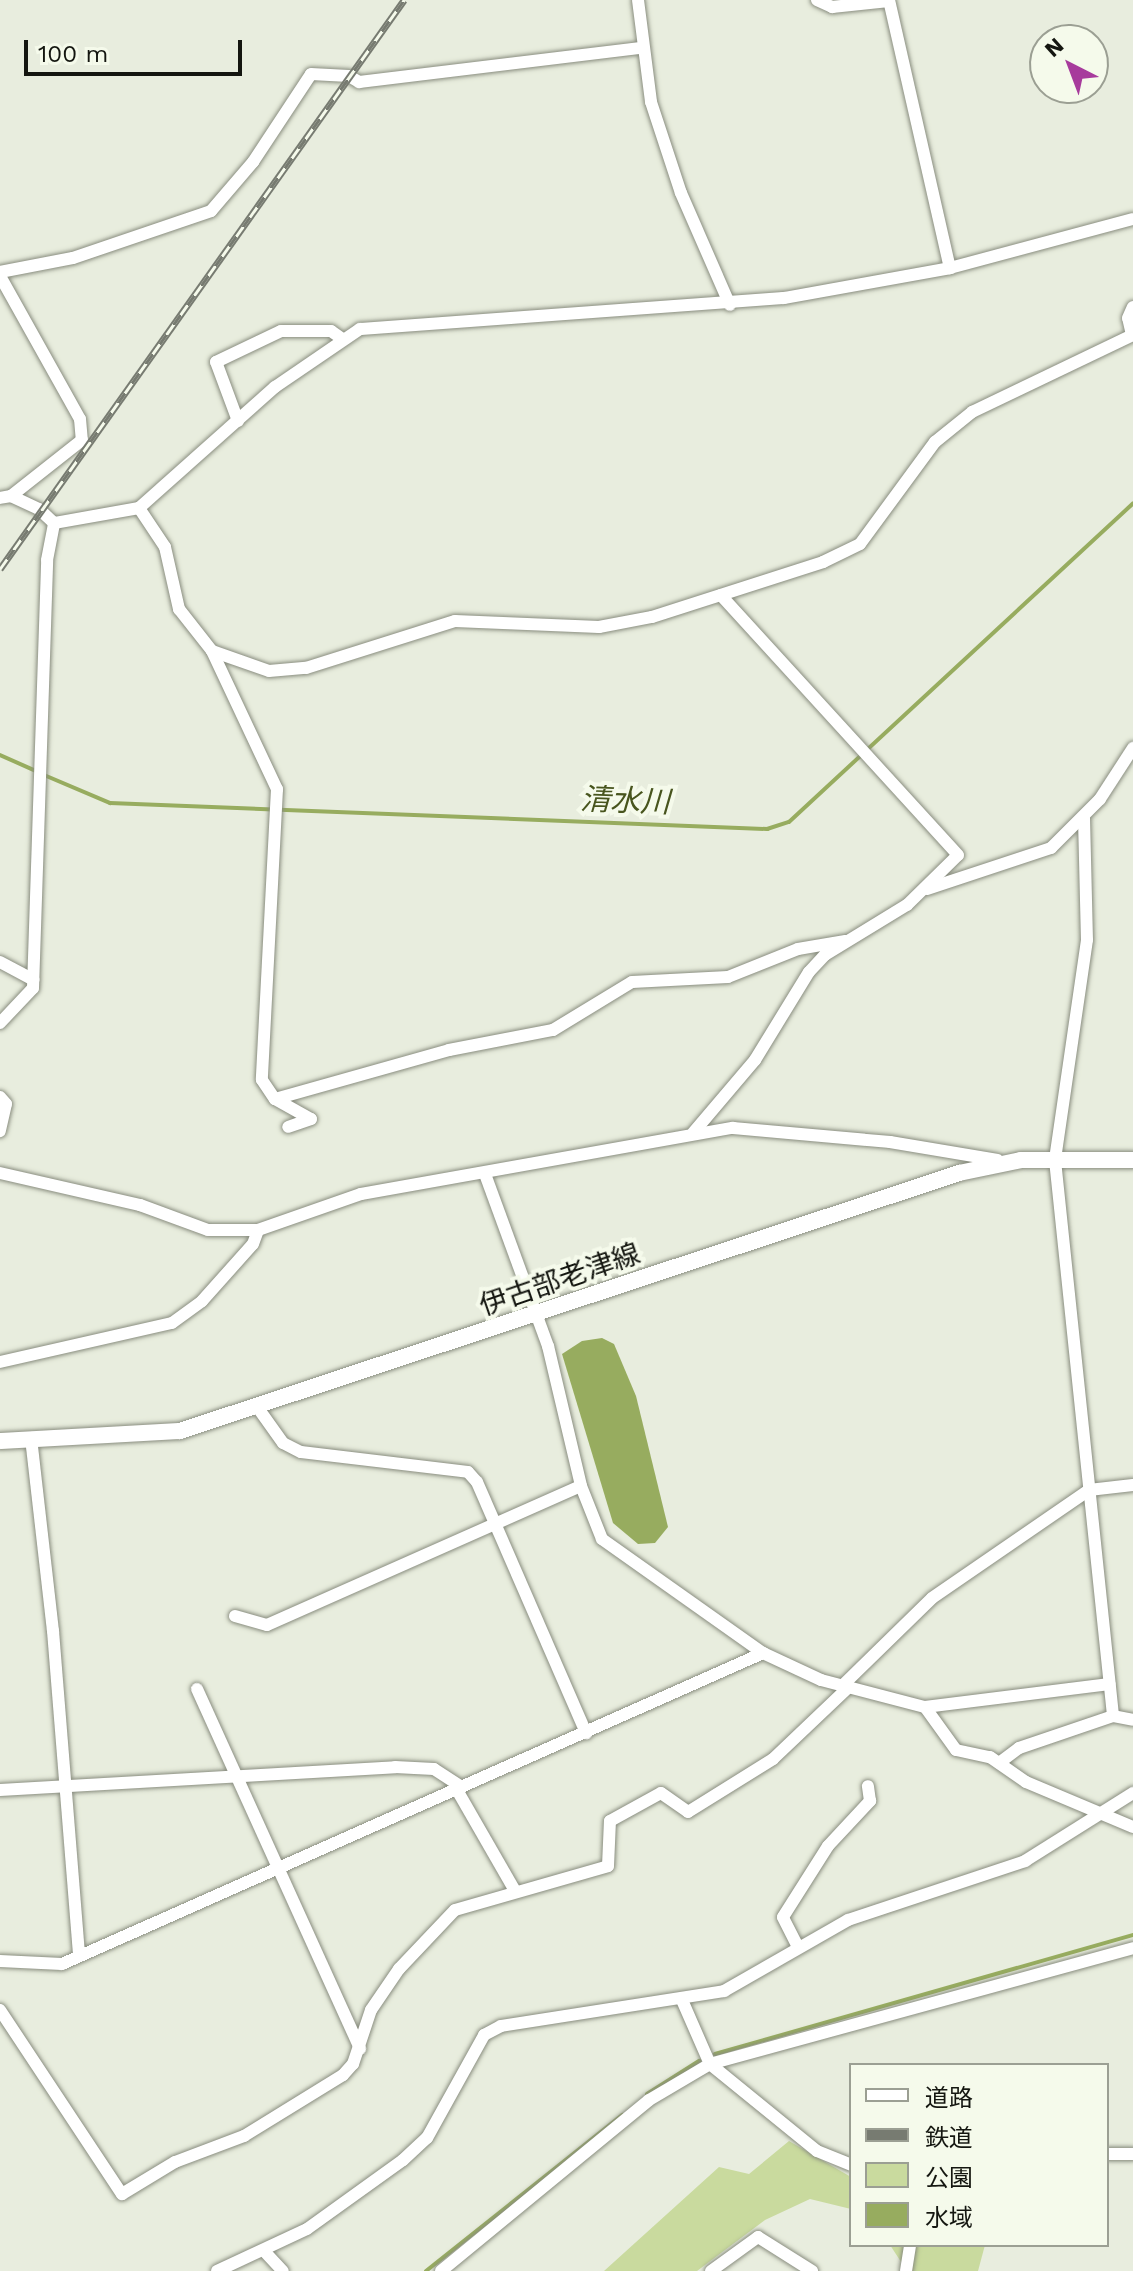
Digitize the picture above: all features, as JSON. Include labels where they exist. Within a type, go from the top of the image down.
[{"type":"main road","name":"伊古部老津線","points":[[0,1441],[180,1431],[536,1316],[959,1173],[1021,1160],[1133,1160]]},
{"type":"street","points":[[638,0],[641,48],[651,102],[681,193],[730,305]]},
{"type":"street","points":[[817,0],[832,7],[889,0],[950,268]]},
{"type":"street","points":[[6,497],[82,440],[80,419],[0,274],[73,258],[211,211],[253,162],[311,74],[349,76],[359,82],[641,48]]},
{"type":"street","points":[[54,523],[139,508],[238,421],[341,338],[360,329],[730,305],[950,268],[1133,219]]},
{"type":"street","points":[[212,651],[269,671],[306,668],[455,621],[599,627],[652,617],[823,562],[860,544],[935,442],[972,412],[1133,335],[1128,318],[1133,307]]},
{"type":"street","points":[[238,421],[216,362],[281,331],[331,331],[341,338]]},
{"type":"street","points":[[6,497],[39,509],[54,523]]},
{"type":"street","points":[[139,508],[165,547],[179,609],[212,651],[277,789],[262,1080],[275,1099],[311,1119],[288,1127]]},
{"type":"street","points":[[0,1023],[33,988],[34,980],[47,560],[54,523]]},
{"type":"street","points":[[693,1133],[755,1060],[809,972],[848,941],[924,890],[955,861],[956,847],[721,595]]},
{"type":"street","points":[[924,890],[1051,848],[1084,818],[1133,748]]},
{"type":"street","points":[[1084,818],[1087,940],[1055,1160],[1113,1716]]},
{"type":"street","points":[[275,1099],[449,1050],[553,1030],[632,982],[728,977],[798,949],[848,941]]},
{"type":"street","points":[[0,962],[34,980]]},
{"type":"street","points":[[0,1097],[6,1104],[0,1131]]},
{"type":"street","points":[[0,1173],[140,1205],[208,1230],[258,1230],[361,1194],[733,1128],[890,1142],[972,1159],[1021,1160]]},
{"type":"street","points":[[485,1174],[536,1316],[591,1521],[623,1558],[763,1653],[846,1686],[925,1707],[1110,1684]]},
{"type":"street","points":[[0,1362],[172,1323],[202,1301],[253,1244],[258,1230]]},
{"type":"street","points":[[258,1408],[283,1443],[301,1452],[468,1472],[496,1525],[586,1733]]},
{"type":"street","points":[[31,1438],[79,1956]]},
{"type":"street","points":[[0,2010],[122,2194],[175,2162],[244,2136],[343,2075],[360,2049],[371,2010],[399,1969],[455,1910],[608,1866],[610,1821],[650,1794],[661,1793],[688,1812],[773,1759],[932,1598],[1089,1490],[1133,1485]]},
{"type":"street","points":[[235,1616],[267,1625],[581,1486]]},
{"type":"street","points":[[0,1961],[62,1964],[763,1653]]},
{"type":"street","points":[[197,1689],[360,2049]]},
{"type":"street","points":[[925,1707],[956,1750],[999,1763],[1026,1782],[1072,1797],[1100,1815],[1133,1827]]},
{"type":"street","points":[[999,1763],[1019,1748],[1113,1716],[1133,1720]]},
{"type":"street","points":[[0,1790],[395,1767],[434,1769],[459,1789],[515,1891]]},
{"type":"street","points":[[797,1945],[783,1917],[828,1846],[870,1801],[868,1786]]},
{"type":"street","points":[[217,2271],[265,2252],[307,2229],[427,2138],[484,2035],[501,2026],[724,1991],[797,1945],[848,1920],[1025,1861],[1133,1793]]},
{"type":"street","points":[[441,2271],[649,2100],[710,2064],[1133,1948]]},
{"type":"street","points":[[682,2000],[710,2064],[817,2151],[849,2166]]},
{"type":"street","points":[[1109,2154],[1133,2154]]},
{"type":"street","points":[[711,2271],[758,2237],[812,2271]]},
{"type":"street","points":[[906,2271],[910,2247]]},
{"type":"street","points":[[265,2252],[283,2271]]},
{"type":"green space","points":[[789,2141],[849,2176],[849,2209],[810,2199],[765,2220],[697,2271],[604,2271],[719,2167],[749,2174]]},
{"type":"green space","points":[[891,2247],[984,2247],[978,2271],[907,2271]]},
{"type":"water","points":[[602,1338],[614,1344],[636,1396],[668,1527],[655,1543],[638,1544],[613,1523],[562,1354],[582,1341]]},
{"type":"waterway","name":"清水川","points":[[44,775],[110,803],[767,829],[789,822],[1133,503]]},
{"type":"waterway","name":"清水川","points":[[0,755],[36,771]]},
{"type":"waterway","points":[[715,2054],[1133,1935]]},
{"type":"waterway","points":[[647,2094],[699,2061]]},
{"type":"waterway","points":[[426,2271],[622,2115]]},
{"type":"railway","points":[[0,569],[404,0]]}]
